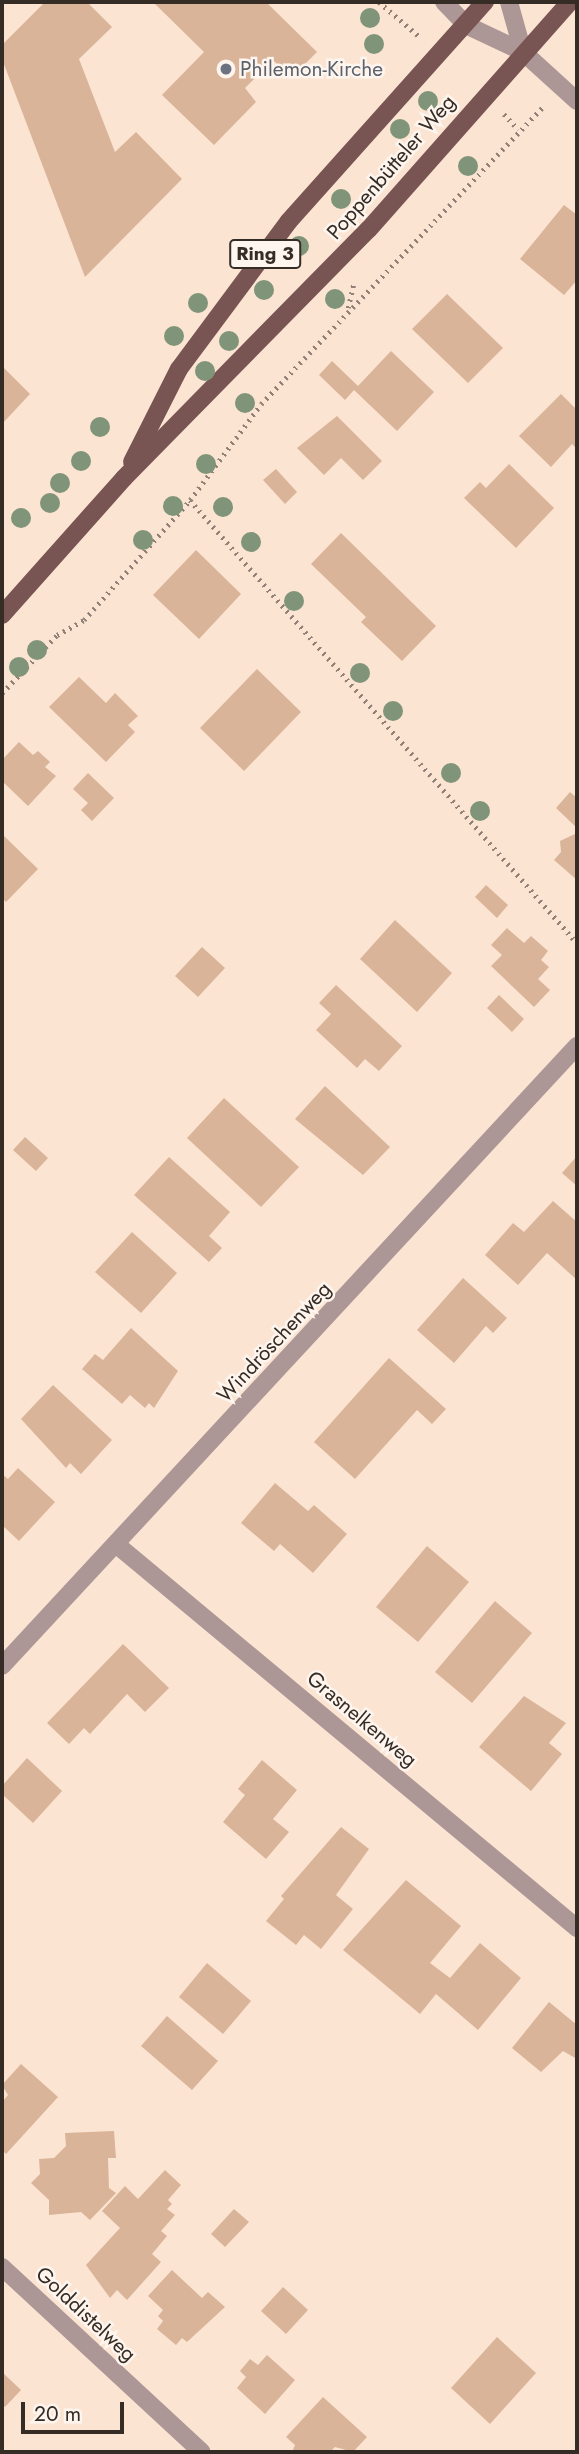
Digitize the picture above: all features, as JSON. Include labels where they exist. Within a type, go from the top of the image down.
[{"type":"main road","name":"Poppenbütteler Weg","points":[[124,478],[179,369],[228,302],[351,149],[485,2]]},
{"type":"main road","name":"Poppenbütteler Weg","points":[[2,615],[124,478],[297,306],[570,2]]},
{"type":"street","points":[[443,2],[466,25],[523,52],[570,95]]},
{"type":"street","points":[[509,2],[523,52]]},
{"type":"street","name":"Windröschenweg","points":[[2,1666],[577,1046]]},
{"type":"street","name":"Grasnelkenweg","points":[[117,1545],[577,1928]]},
{"type":"street","name":"Golddistelweg","points":[[2,2267],[202,2452]]},
{"type":"path","points":[[383,3],[439,53]]},
{"type":"path","points":[[2,693],[57,635],[84,620],[190,500],[278,385],[518,129],[570,95]]},
{"type":"path","points":[[190,500],[577,943]]},
{"type":"building","points":[[45,2],[87,2],[112,27],[79,59],[115,152],[136,132],[182,179],[85,277],[2,59],[2,45]]},
{"type":"building","name":"Philemon-Kirche","points":[[153,2],[266,2],[317,52],[291,78],[273,60],[245,88],[256,102],[214,145],[162,95],[204,52]]},
{"type":"building","points":[[564,205],[577,215],[577,280],[564,295],[520,259]]},
{"type":"building","points":[[447,294],[503,348],[468,383],[412,329]]},
{"type":"building","points":[[391,351],[434,392],[397,431],[354,390],[345,400],[319,375],[332,361],[358,386]]},
{"type":"building","points":[[2,366],[30,394],[2,424]]},
{"type":"building","points":[[561,394],[577,410],[577,449],[572,444],[551,467],[519,436]]},
{"type":"building","points":[[337,416],[382,461],[363,480],[341,458],[324,475],[297,448]]},
{"type":"building","points":[[509,464],[554,508],[516,548],[464,498],[480,482],[486,488]]},
{"type":"building","points":[[276,469],[297,492],[285,504],[263,480]]},
{"type":"building","points":[[341,533],[436,626],[402,661],[361,622],[366,617],[311,564]]},
{"type":"building","points":[[196,550],[241,594],[199,639],[153,595]]},
{"type":"building","points":[[257,669],[301,712],[244,771],[200,728]]},
{"type":"building","points":[[79,677],[106,703],[115,693],[138,716],[128,725],[135,732],[106,762],[49,707]]},
{"type":"building","points":[[19,742],[33,755],[38,751],[50,762],[45,767],[56,776],[28,806],[2,781],[2,760]]},
{"type":"building","points":[[88,773],[114,798],[92,821],[81,810],[88,803],[73,789]]},
{"type":"building","points":[[570,792],[577,798],[577,828],[556,808]]},
{"type":"building","points":[[577,833],[577,880],[554,860],[561,852],[560,841]]},
{"type":"building","points":[[2,834],[38,869],[6,902],[2,898]]},
{"type":"building","points":[[486,885],[508,905],[497,918],[475,897]]},
{"type":"building","points":[[395,920],[452,973],[417,1012],[360,959]]},
{"type":"building","points":[[507,928],[524,943],[531,936],[548,951],[541,960],[549,967],[538,979],[550,990],[534,1007],[491,966],[502,955],[491,945]]},
{"type":"building","points":[[202,947],[225,968],[198,997],[175,976]]},
{"type":"building","points":[[336,985],[402,1046],[379,1071],[365,1059],[357,1068],[316,1030],[331,1014],[319,1003]]},
{"type":"building","points":[[499,995],[524,1019],[512,1032],[487,1008]]},
{"type":"building","points":[[325,1086],[390,1147],[363,1175],[295,1119]]},
{"type":"building","points":[[224,1098],[299,1167],[261,1207],[187,1138]]},
{"type":"building","points":[[25,1137],[48,1158],[36,1171],[13,1150]]},
{"type":"building","points":[[577,1156],[577,1186],[562,1173]]},
{"type":"building","points":[[169,1157],[230,1212],[209,1236],[222,1248],[209,1262],[134,1195]]},
{"type":"building","points":[[553,1201],[577,1222],[577,1280],[547,1253],[518,1285],[485,1255],[513,1223],[524,1232]]},
{"type":"building","points":[[132,1232],[177,1273],[141,1313],[95,1272]]},
{"type":"building","points":[[463,1278],[507,1318],[493,1333],[486,1326],[454,1363],[417,1330]]},
{"type":"building","points":[[131,1328],[178,1371],[154,1408],[149,1403],[145,1408],[130,1395],[122,1404],[82,1369],[95,1354],[103,1360]]},
{"type":"building","points":[[389,1358],[446,1409],[432,1424],[417,1410],[355,1479],[314,1442]]},
{"type":"building","points":[[53,1385],[112,1440],[81,1474],[70,1463],[66,1468],[21,1419]]},
{"type":"building","points":[[18,1468],[55,1502],[19,1541],[2,1525],[2,1474],[8,1479]]},
{"type":"building","points":[[275,1483],[308,1511],[314,1505],[347,1534],[313,1573],[280,1544],[274,1551],[241,1523]]},
{"type":"building","points":[[427,1546],[469,1582],[418,1642],[376,1607]]},
{"type":"building","points":[[495,1601],[532,1633],[472,1703],[435,1672]]},
{"type":"building","points":[[123,1644],[169,1688],[145,1712],[127,1694],[90,1734],[84,1728],[69,1744],[47,1723]]},
{"type":"building","points":[[524,1696],[566,1723],[549,1743],[562,1754],[531,1791],[479,1747]]},
{"type":"building","points":[[27,1758],[62,1791],[33,1823],[2,1794],[2,1786]]},
{"type":"building","points":[[262,1760],[297,1790],[273,1819],[289,1832],[266,1859],[223,1822],[245,1795],[238,1789]]},
{"type":"building","points":[[341,1827],[369,1849],[336,1895],[353,1909],[321,1949],[304,1935],[296,1945],[266,1921],[284,1899],[281,1896]]},
{"type":"building","points":[[406,1880],[461,1926],[430,1963],[450,1978],[480,1943],[521,1978],[478,2030],[436,1994],[420,2014],[343,1950]]},
{"type":"building","points":[[207,1963],[251,2001],[223,2034],[179,1997]]},
{"type":"building","points":[[549,2002],[577,2025],[577,2059],[563,2051],[541,2072],[512,2048]]},
{"type":"building","points":[[167,2016],[218,2061],[192,2090],[141,2046]]},
{"type":"building","points":[[21,2064],[58,2097],[6,2154],[2,2150],[2,2102],[8,2095],[2,2085]]},
{"type":"building","points":[[114,2131],[116,2158],[108,2158],[109,2188],[116,2193],[90,2220],[81,2212],[49,2215],[49,2200],[31,2183],[40,2174],[39,2159],[54,2158],[66,2146],[65,2133]]},
{"type":"building","points":[[165,2170],[181,2185],[168,2200],[172,2204],[167,2209],[175,2215],[161,2231],[167,2236],[152,2254],[161,2262],[127,2300],[117,2290],[110,2298],[86,2265],[120,2228],[102,2211],[125,2186],[138,2199]]},
{"type":"building","points":[[234,2209],[249,2222],[225,2247],[211,2234]]},
{"type":"building","points":[[172,2270],[202,2298],[208,2292],[225,2307],[187,2342],[182,2338],[176,2345],[157,2329],[163,2321],[158,2316],[163,2310],[148,2296]]},
{"type":"building","points":[[283,2287],[308,2310],[286,2334],[261,2311]]},
{"type":"building","points":[[497,2337],[536,2373],[490,2424],[451,2388]]},
{"type":"building","points":[[267,2355],[295,2380],[265,2414],[237,2388],[246,2377],[240,2371],[250,2359],[258,2365]]},
{"type":"building","points":[[2,2372],[21,2390],[5,2407],[2,2404]]},
{"type":"building","points":[[323,2397],[367,2437],[353,2452],[335,2447],[330,2452],[292,2452],[295,2445],[286,2437]]},
{"type":"place","name":"Philemon-Kirche","points":[[226,69]]}]
